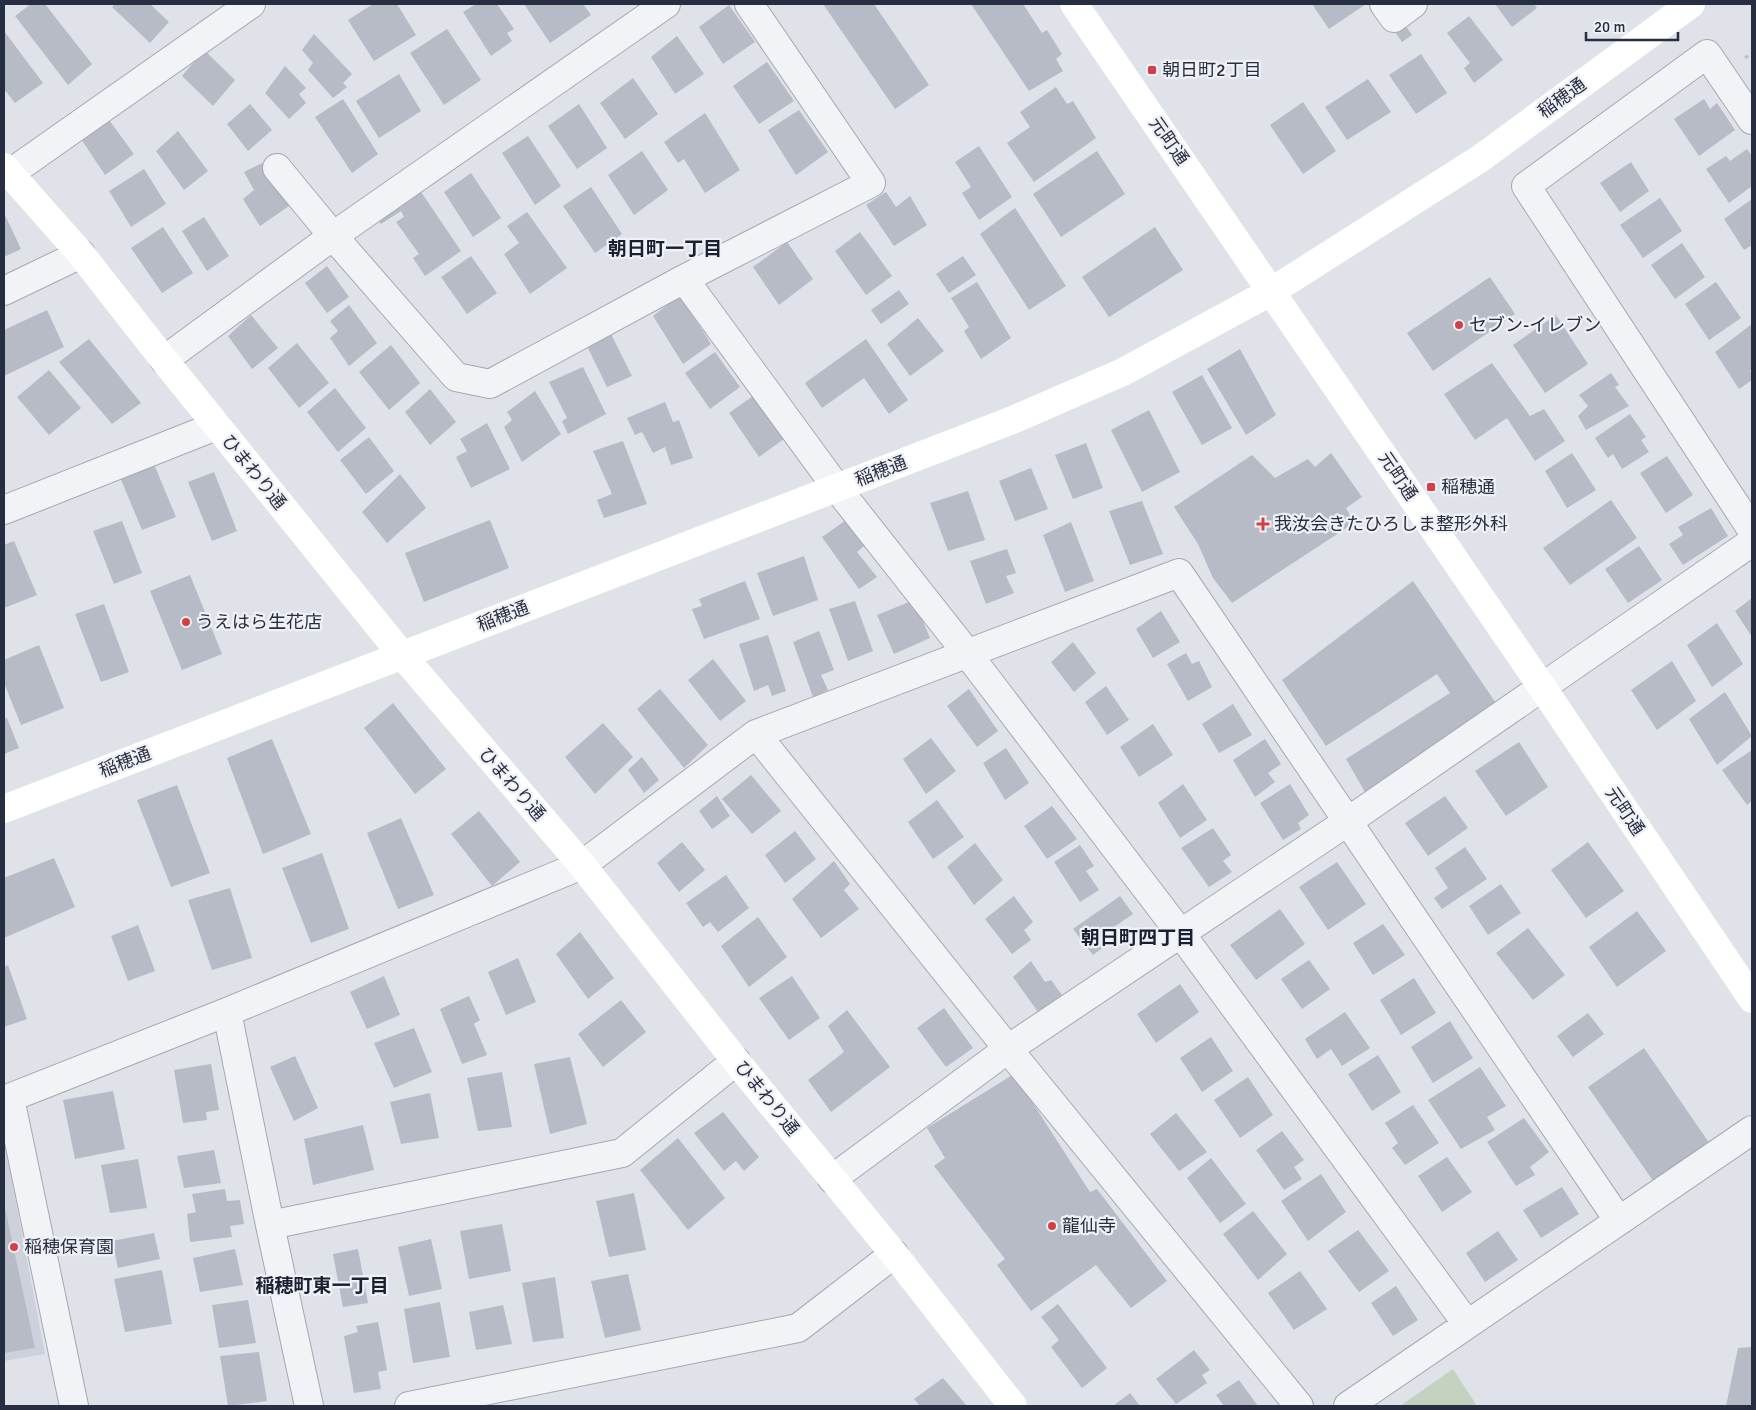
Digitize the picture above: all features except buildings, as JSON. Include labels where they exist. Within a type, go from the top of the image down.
[{"type":"street","points":[[6,171],[251,4]]},
{"type":"street","points":[[164,360],[333,236],[666,4]]},
{"type":"street","points":[[278,168],[333,236],[456,377],[490,384],[684,279],[871,183],[749,4]]},
{"type":"street","name":"元町通","points":[[1074,4],[1542,687],[1752,999]]},
{"type":"street","points":[[1384,4],[1394,18],[1413,4]]},
{"type":"street","name":"稲穂通","points":[[4,809],[1010,421],[1123,372],[1272,291],[1481,158],[1691,4]]},
{"type":"street","points":[[1752,120],[1707,54],[1526,186],[1752,530]]},
{"type":"street","name":"ひまわり通","points":[[6,171],[81,254],[216,426],[402,655],[582,866],[736,1060],[894,1254],[1012,1406]]},
{"type":"street","points":[[4,291],[81,254]]},
{"type":"street","points":[[684,279],[837,488],[967,652],[1181,934],[1467,1324]]},
{"type":"street","points":[[4,510],[216,426]]},
{"type":"street","points":[[832,1179],[1008,1049],[1347,822],[1752,542]]},
{"type":"street","points":[[74,1406],[7,1099],[227,1012],[582,866],[756,734],[967,652],[1179,573],[1619,1221]]},
{"type":"street","points":[[756,734],[1008,1049],[1299,1406]]},
{"type":"street","points":[[227,1012],[309,1406]]},
{"type":"street","points":[[270,1225],[622,1153],[736,1060]]},
{"type":"street","points":[[1348,1406],[1752,1130]]},
{"type":"street","points":[[409,1406],[798,1328],[894,1254]]},
{"type":"shaded area","name":"稲穂保育園","points":[[4,1140],[45,1354],[4,1361]]},
{"type":"green space","points":[[1453,1369],[1477,1406],[1400,1406]]},
{"type":"place","name":"朝日町2丁目","points":[[1152,70]]},
{"type":"place","name":"セブン-イレブン","points":[[1459,325]]},
{"type":"place","name":"稲穂通","points":[[1431,487]]},
{"type":"place","name":"我汝会きたひろしま整形外科","points":[[1263,524]]},
{"type":"place","name":"うえはら生花店","points":[[186,622]]},
{"type":"place","name":"龍仙寺","points":[[1052,1226]]},
{"type":"place","name":"稲穂保育園","points":[[14,1247]]},
{"type":"district","name":"朝日町一丁目","points":[[665,249]]},
{"type":"district","name":"朝日町四丁目","points":[[1138,938]]},
{"type":"district","name":"稲穂町東一丁目","points":[[322,1286]]}]
